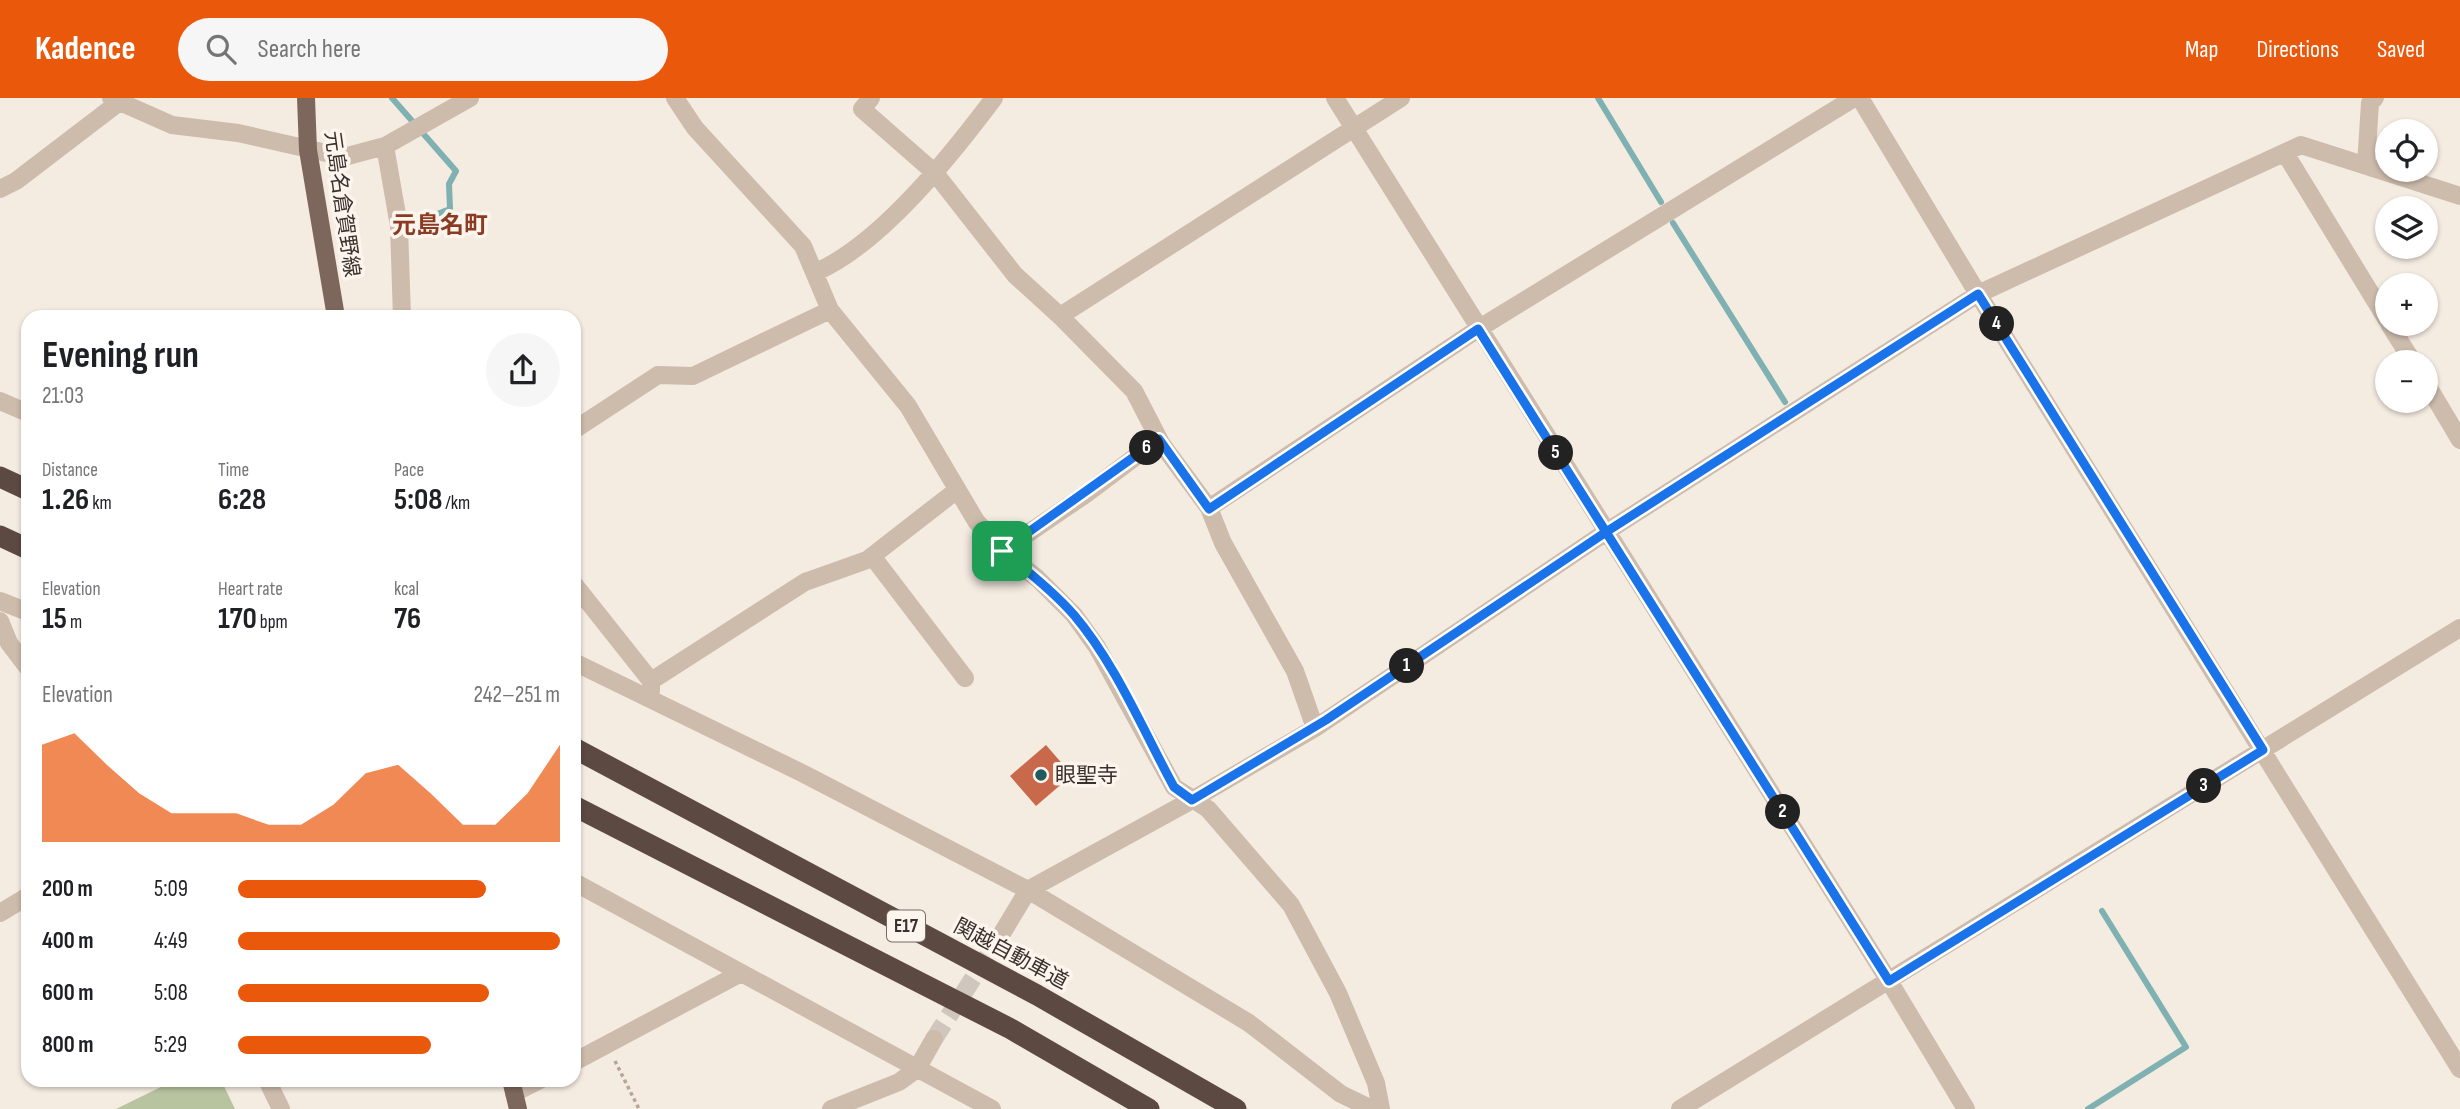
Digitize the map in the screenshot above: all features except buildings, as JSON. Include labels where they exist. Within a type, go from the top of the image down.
[{"type":"highway","points":[[0,477],[21,487]]},
{"type":"highway","points":[[0,536],[21,546]]},
{"type":"highway","name":"関越自動車道","points":[[581,752],[1037,995],[1236,1109]]},
{"type":"highway","name":"E17","points":[[581,810],[999,1023],[1149,1109]]},
{"type":"main road","name":"元島名倉賀野線","points":[[306,98],[308,150],[335,310]]},
{"type":"street","points":[[0,189],[16,181],[114,101],[172,125],[238,133],[344,157],[385,146],[470,98]]},
{"type":"street","points":[[676,98],[695,128],[803,246],[830,310],[908,406],[976,521],[1002,551],[1037,578],[1074,615],[1097,646],[1174,787],[1208,809],[1290,905],[1338,993],[1376,1083],[1381,1109]]},
{"type":"street","points":[[872,98],[862,109],[935,173],[1015,275],[1134,391],[1159,439],[1209,509],[1223,543],[1295,671],[1315,728]]},
{"type":"street","points":[[816,272],[864,242],[935,173],[994,98]]},
{"type":"street","points":[[1335,98],[1889,981],[1966,1109]]},
{"type":"street","points":[[1060,316],[1401,98]]},
{"type":"street","points":[[1209,509],[1478,329],[1854,98]]},
{"type":"street","points":[[1860,98],[1978,294],[2460,1069]]},
{"type":"street","points":[[2366,165],[2370,103],[2375,98]]},
{"type":"street","points":[[1002,935],[1028,890],[1192,800],[1315,728],[1606,532],[1978,294],[2301,145],[2460,196]]},
{"type":"street","points":[[385,146],[399,226],[402,310]]},
{"type":"street","points":[[2285,153],[2375,301]]},
{"type":"street","points":[[581,425],[658,374],[693,376],[830,310]]},
{"type":"street","points":[[0,401],[21,410]]},
{"type":"street","points":[[2438,403],[2460,440]]},
{"type":"street","points":[[1002,551],[1159,439]]},
{"type":"street","points":[[650,681],[805,582],[872,556],[957,490]]},
{"type":"street","points":[[872,556],[965,678]]},
{"type":"street","points":[[581,593],[650,681],[651,700]]},
{"type":"street","points":[[0,601],[21,609]]},
{"type":"street","points":[[0,621],[9,643],[21,659]]},
{"type":"street","points":[[1680,1109],[2460,628]]},
{"type":"street","points":[[581,665],[802,773],[1028,890],[1249,1023],[1341,1094],[1371,1109]]},
{"type":"street","points":[[581,886],[992,1109]]},
{"type":"street","points":[[0,913],[21,900]]},
{"type":"street","points":[[581,1058],[741,973]]},
{"type":"street","points":[[831,1109],[899,1082],[917,1069],[934,1039]]},
{"type":"street","points":[[270,1087],[281,1109]]},
{"type":"path","points":[[607,1044],[639,1109]]},
{"type":"green space","points":[[161,1087],[224,1087],[235,1109],[116,1109]]},
{"type":"waterway","points":[[392,98],[456,171],[449,184],[450,209],[406,226],[406,231]]},
{"type":"waterway","points":[[1598,98],[1661,202]]},
{"type":"waterway","points":[[1673,223],[1785,402]]},
{"type":"waterway","points":[[2088,1109],[2186,1047],[2102,911]]},
{"type":"tunnel","points":[[934,1039],[1001,935]]},
{"type":"place","name":"眼聖寺","points":[[1041,775]]},
{"type":"district","name":"元島名町","points":[[440,225]]},
{"type":"route","points":[[1002,551],[1037,578],[1074,615],[1097,646],[1174,787],[1192,800],[1326,720],[1606,532],[1889,981],[2263,750],[1978,294],[1606,532],[1478,329],[1209,509],[1159,439],[1086,494],[1002,551]]}]
